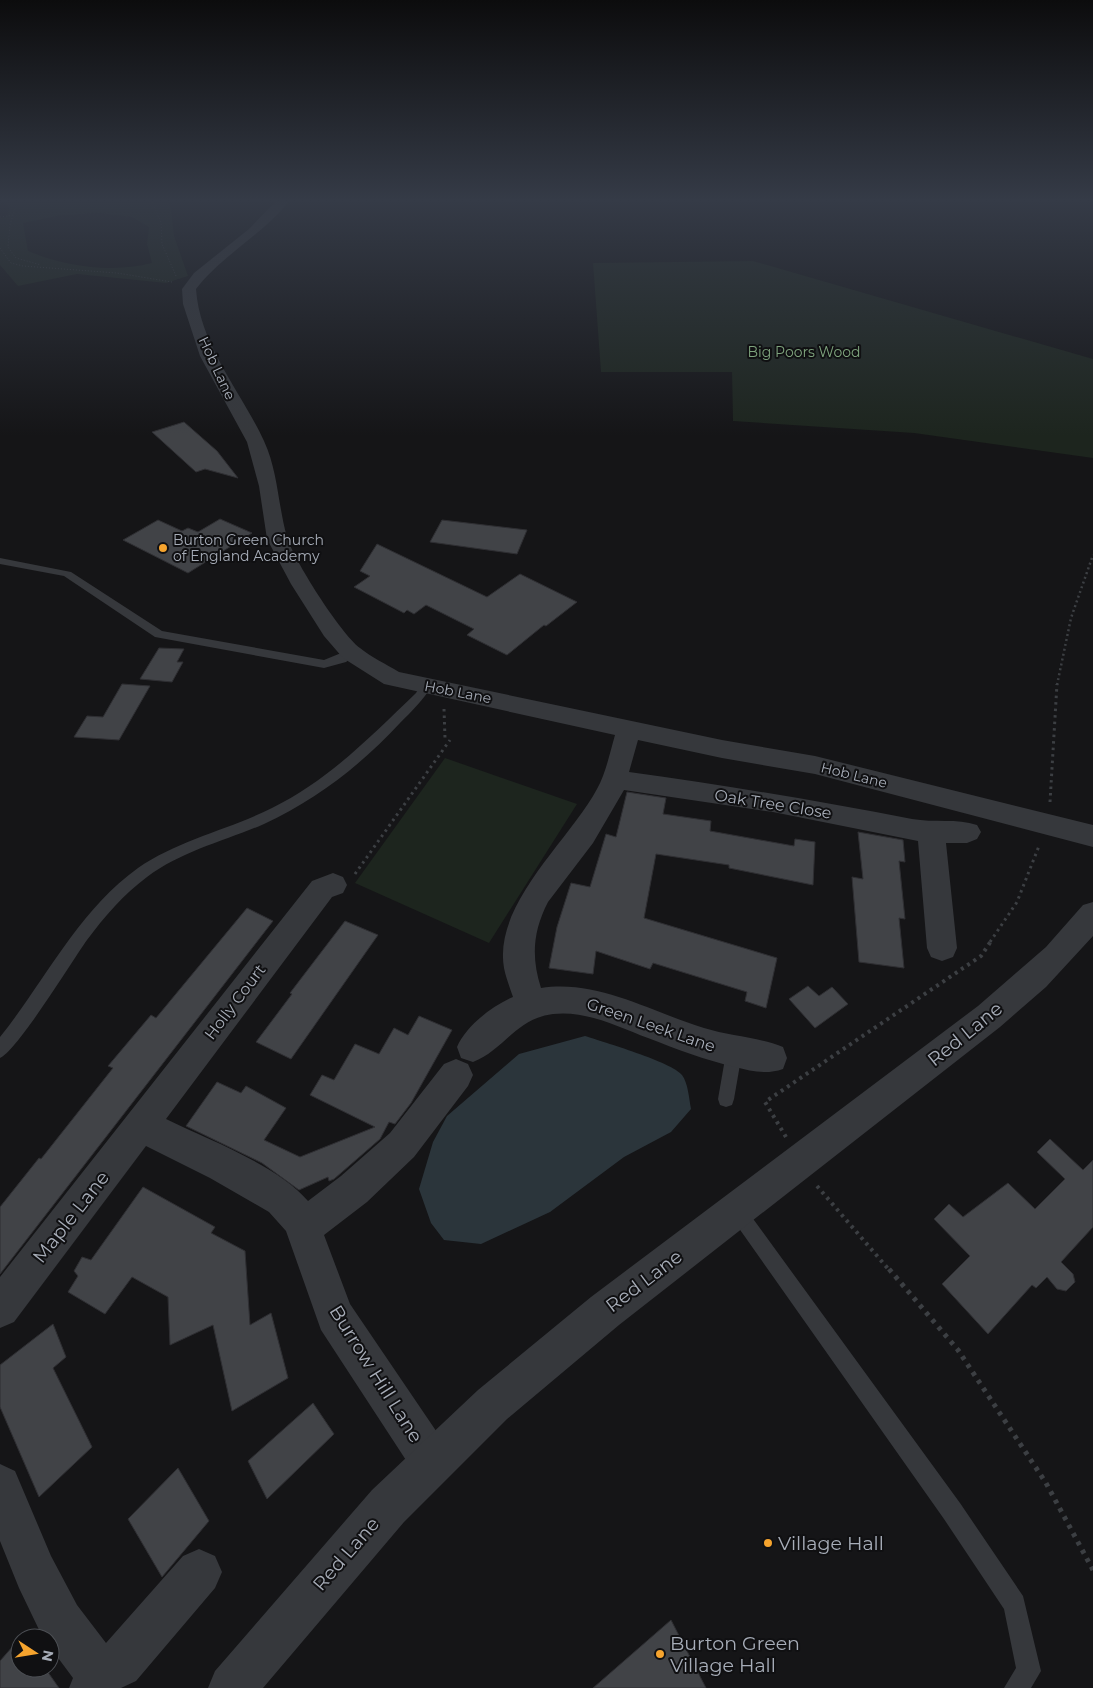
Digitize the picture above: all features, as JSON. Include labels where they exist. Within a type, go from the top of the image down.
[{"type":"street","name":"Hob Lane","points":[[198,278],[189,289],[190,304],[208,356],[256,442],[268,486],[277,539],[306,592],[332,631],[351,653],[392,678],[629,729],[815,765],[1093,836]]},
{"type":"street","points":[[530,1004],[520,967],[520,938],[528,912],[537,894],[583,835],[614,779],[629,729]]},
{"type":"street","name":"Oak Tree Close","points":[[614,779],[773,802],[931,833],[967,832]]},
{"type":"street","points":[[931,833],[942,948]]},
{"type":"street","name":"Holly Court","points":[[142,1126],[322,889],[334,885]]},
{"type":"street","name":"Red Lane","points":[[232,1688],[388,1505],[516,1384],[603,1313],[801,1163],[1015,993],[1080,933],[1093,914]]},
{"type":"street","name":"Green Leek Lane","points":[[302,1228],[354,1189],[402,1145],[465,1061],[495,1026],[530,1004],[565,1000],[583,1001],[604,1006],[734,1053],[771,1058]]},
{"type":"street","name":"Burrow Hill Lane","points":[[142,1126],[215,1160],[282,1199],[300,1220],[335,1316],[432,1462]]},
{"type":"street","name":"Maple Lane","points":[[0,1308],[142,1126]]},
{"type":"street","points":[[0,1486],[35,1572],[60,1622],[96,1680],[119,1664],[199,1572]]},
{"type":"lane","points":[[0,561],[67,574],[159,634],[324,664],[342,659],[351,653]]},
{"type":"lane","points":[[0,1050],[53,980],[76,942],[105,905],[143,872],[186,849],[240,829],[278,812],[328,780],[369,747],[420,696],[435,688]]},
{"type":"lane","points":[[726,1099],[734,1053]]},
{"type":"lane","points":[[737,1211],[952,1511],[1015,1604],[1028,1671],[1016,1688]]},
{"type":"path","points":[[146,278],[172,282],[175,278]]},
{"type":"path","points":[[1093,556],[1070,618],[1057,684],[1048,824],[1017,902],[981,956],[765,1102],[801,1163],[816,1184],[958,1350],[1046,1483],[1093,1570]]},
{"type":"path","points":[[435,688],[445,738]]},
{"type":"path","points":[[334,885],[352,879],[450,740]]},
{"type":"green space","points":[[11,278],[58,278],[18,286]]},
{"type":"green space","points":[[114,278],[182,278],[166,283]]},
{"type":"green space","name":"Big Poors Wood","points":[[594,278],[811,278],[1093,359],[1093,458],[914,433],[733,421],[732,372],[601,372]]},
{"type":"green space","points":[[445,758],[577,804],[489,943],[355,883]]},
{"type":"shaded area","points":[[585,1036],[652,1059],[676,1070],[686,1082],[691,1109],[671,1132],[624,1157],[550,1212],[481,1244],[444,1240],[431,1223],[419,1189],[433,1142],[447,1116],[519,1054]]},
{"type":"building","points":[[184,422],[217,451],[238,478],[205,469],[196,472],[152,432]]},
{"type":"building","points":[[220,519],[252,533],[188,573],[123,540],[158,520],[182,531],[188,528],[198,532]]},
{"type":"building","points":[[442,520],[527,530],[517,554],[430,542]]},
{"type":"building","points":[[377,544],[487,597],[520,574],[577,602],[546,626],[544,625],[507,655],[467,635],[474,629],[426,605],[414,614],[407,610],[404,613],[354,587],[370,576],[360,571]]},
{"type":"building","points":[[159,648],[184,649],[177,662],[183,662],[172,682],[140,679]]},
{"type":"building","points":[[122,684],[150,686],[119,740],[74,737],[87,716],[103,717]]},
{"type":"building","points":[[627,792],[666,798],[663,814],[711,821],[710,831],[794,846],[795,839],[815,842],[813,885],[729,868],[729,865],[656,854],[644,918],[777,958],[766,1008],[745,1001],[747,992],[653,963],[650,969],[596,951],[593,974],[549,968],[557,927],[571,883],[590,887],[606,834],[616,837]]},
{"type":"building","points":[[858,832],[903,840],[905,862],[899,861],[905,919],[899,918],[904,968],[859,962],[852,877],[863,879]]},
{"type":"building","points":[[247,908],[273,921],[0,1274],[0,1207],[39,1158],[41,1159],[113,1068],[108,1066],[151,1015],[156,1018]]},
{"type":"building","points":[[345,921],[378,935],[291,1059],[256,1042],[292,994],[290,993]]},
{"type":"building","points":[[808,986],[819,996],[832,987],[848,1004],[815,1028],[789,999]]},
{"type":"building","points":[[419,1016],[452,1030],[411,1103],[395,1124],[389,1122],[380,1139],[334,1179],[329,1181],[328,1177],[299,1190],[262,1163],[186,1126],[217,1082],[241,1093],[246,1086],[286,1108],[264,1140],[300,1157],[375,1127],[310,1095],[322,1075],[334,1080],[355,1044],[379,1054],[394,1028],[408,1035]]},
{"type":"building","points":[[1050,1139],[1083,1170],[1093,1160],[1093,1227],[1061,1262],[1073,1274],[1075,1282],[1066,1291],[1057,1289],[1047,1277],[1036,1288],[1032,1285],[988,1334],[942,1284],[970,1256],[934,1219],[949,1204],[963,1217],[1008,1183],[1035,1209],[1065,1179],[1037,1152]]},
{"type":"building","points":[[143,1187],[215,1227],[211,1233],[245,1251],[250,1325],[271,1313],[288,1378],[232,1411],[213,1325],[170,1345],[168,1297],[132,1277],[105,1314],[68,1292],[78,1276],[74,1271],[82,1257],[91,1260]]},
{"type":"building","points":[[53,1324],[66,1357],[53,1368],[92,1447],[39,1497],[0,1407],[0,1365]]},
{"type":"building","points":[[313,1403],[334,1434],[267,1499],[248,1461]]},
{"type":"building","points":[[178,1468],[209,1521],[162,1577],[128,1519]]},
{"type":"building","name":"Burton Green Village Hall","points":[[671,1620],[706,1688],[593,1688]]},
{"type":"building","points":[[10,1650],[10,1678],[52,1678],[59,1688],[0,1688],[0,1661]]},
{"type":"place","name":"Burton Green Church of England Academy","points":[[163,548]]},
{"type":"place","name":"Village Hall","points":[[768,1543]]},
{"type":"place","name":"Burton Green Village Hall","points":[[660,1654]]}]
